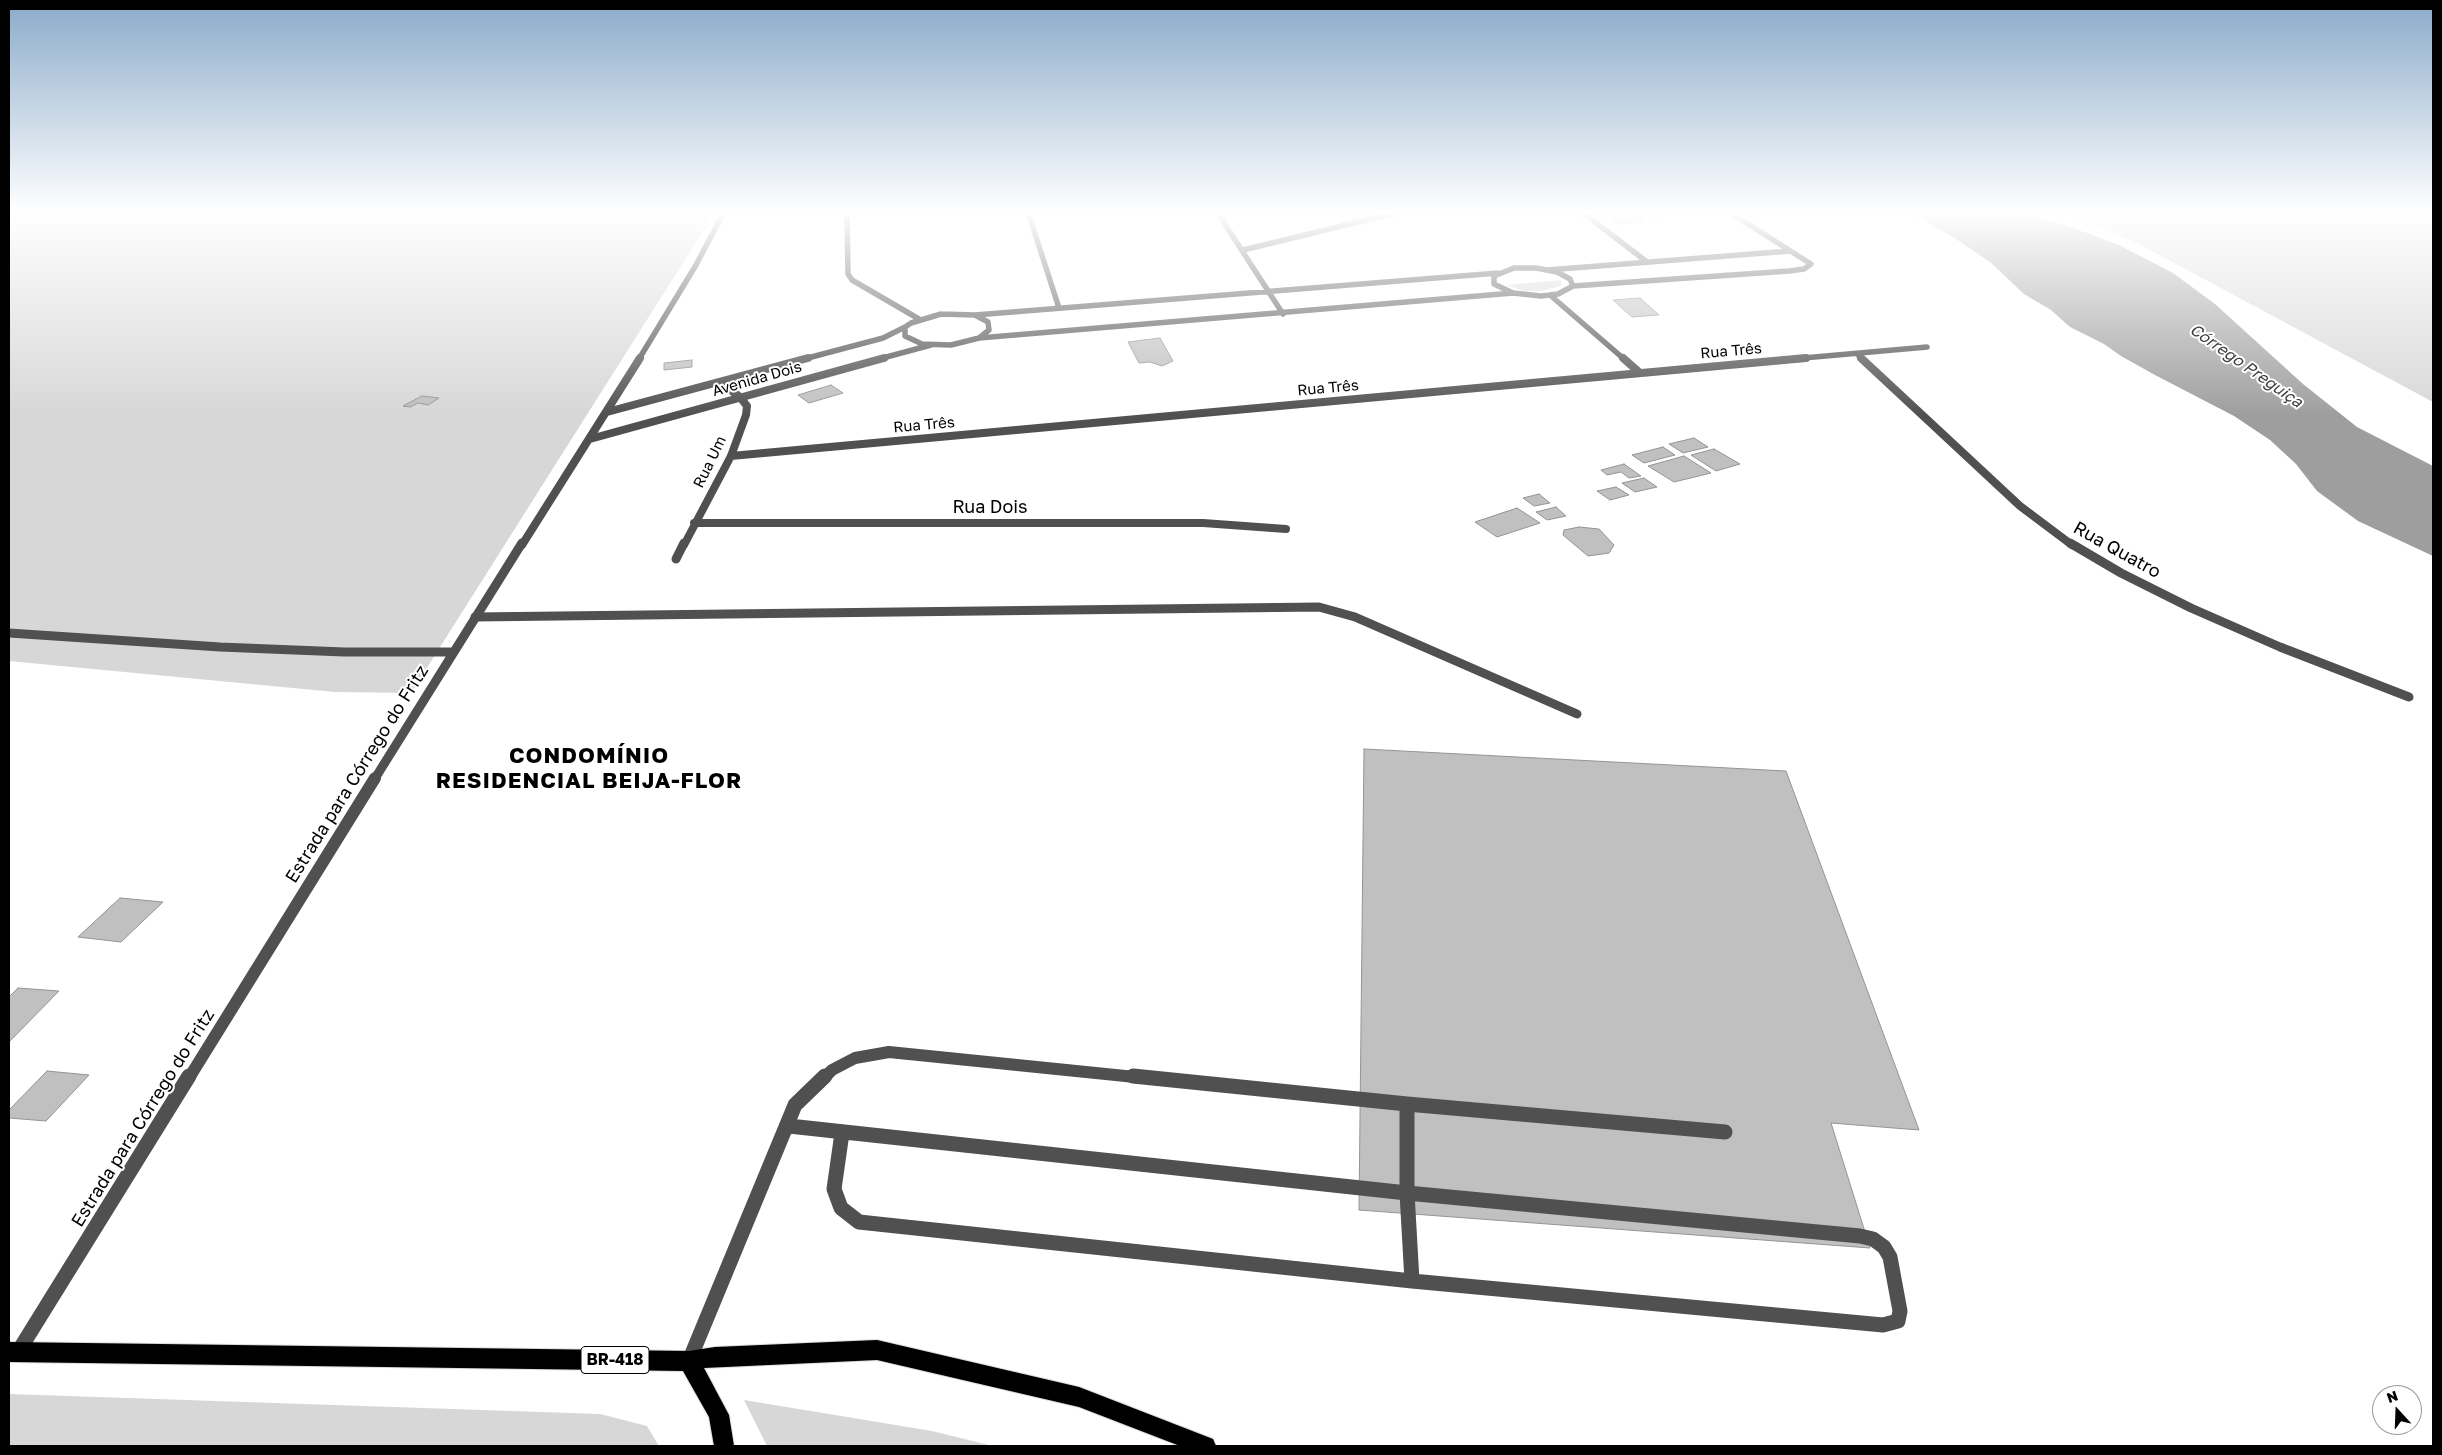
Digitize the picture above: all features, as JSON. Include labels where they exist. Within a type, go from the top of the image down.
[{"type":"main road","name":"BR-418","points":[[13,1353],[689,1361],[715,1357],[878,1350],[1079,1397],[1206,1446]]},
{"type":"main road","points":[[689,1361],[719,1415],[724,1446]]},
{"type":"street","name":"Estrada para Córrego do Fritz","points":[[13,1353],[475,617],[607,412],[687,280]]},
{"type":"street","points":[[852,280],[919,319]]},
{"type":"street","points":[[1050,280],[1059,308]]},
{"type":"street","points":[[1262,280],[1283,314]]},
{"type":"street","name":"Avenida Dois","points":[[607,412],[721,383],[883,338],[919,319],[953,313],[975,316],[1415,280]]},
{"type":"street","name":"Avenida Dois","points":[[1494,280],[1494,284],[1513,293]]},
{"type":"street","name":"Avenida Dois","points":[[1570,280],[1572,286]]},
{"type":"street","name":"Avenida Dois","points":[[590,439],[931,346],[962,344],[979,338],[1283,314],[1513,293],[1550,296],[1565,292],[1572,286],[1660,280]]},
{"type":"street","points":[[1550,296],[1640,373]]},
{"type":"street","points":[[975,316],[983,318],[990,326],[985,334],[979,338]]},
{"type":"street","name":"Avenida Dois","points":[[906,327],[904,332],[909,339],[931,346]]},
{"type":"street","name":"Rua Três","points":[[730,456],[1927,347]]},
{"type":"street","name":"Rua Quatro","points":[[1857,354],[2020,506],[2064,540],[2120,573],[2190,608],[2280,647],[2409,697]]},
{"type":"street","points":[[721,383],[740,397]]},
{"type":"street","name":"Rua Um","points":[[676,559],[730,456],[746,415],[746,406],[740,397]]},
{"type":"street","name":"Rua Dois","points":[[694,523],[1202,523],[1241,524],[1286,529]]},
{"type":"street","points":[[475,617],[1318,607],[1355,617],[1577,714]]},
{"type":"street","points":[[9,632],[220,647],[344,652],[453,652]]},
{"type":"street","points":[[689,1361],[788,1126],[795,1105],[832,1070],[855,1058],[889,1052],[1407,1104],[1725,1132]]},
{"type":"street","points":[[1407,1104],[1407,1193],[1412,1281]]},
{"type":"street","points":[[788,1126],[1407,1193],[1860,1236],[1873,1239],[1884,1247],[1890,1257],[1900,1311],[1898,1321],[1883,1325],[1412,1281],[859,1222],[841,1208],[834,1189],[842,1133]]},
{"type":"shaded area","points":[[9,280],[672,280],[411,693],[335,692],[9,661]]},
{"type":"shaded area","points":[[1561,280],[1561,286],[1541,291],[1525,291],[1506,285]]},
{"type":"shaded area","points":[[2206,280],[2433,280],[2433,402]]},
{"type":"shaded area","points":[[9,1394],[600,1414],[647,1426],[659,1446],[9,1446]]},
{"type":"shaded area","points":[[744,1400],[932,1431],[993,1446],[767,1446]]},
{"type":"water","name":"Córrego Preguiça","points":[[2009,280],[2182,280],[2215,304],[2303,384],[2357,427],[2433,466],[2433,556],[2358,521],[2317,491],[2296,464],[2270,440],[2234,416],[2155,375],[2104,344],[2070,327],[2051,310],[2024,294]]},
{"type":"building","points":[[1640,298],[1659,315],[1632,317],[1613,300]]},
{"type":"building","points":[[1160,338],[1173,361],[1162,366],[1150,362],[1139,363],[1128,342]]},
{"type":"building","points":[[692,360],[692,367],[664,370],[664,363]]},
{"type":"building","points":[[831,385],[843,393],[809,403],[798,395]]},
{"type":"building","points":[[422,396],[439,398],[428,405],[418,403],[410,407],[403,406]]},
{"type":"building","points":[[1694,438],[1708,447],[1683,453],[1669,444]]},
{"type":"building","points":[[1663,447],[1675,455],[1644,463],[1632,455]]},
{"type":"building","points":[[1714,449],[1740,464],[1716,471],[1691,455]]},
{"type":"building","points":[[1684,456],[1711,473],[1674,482],[1648,466]]},
{"type":"building","points":[[1624,464],[1641,476],[1629,478],[1621,472],[1607,475],[1601,470]]},
{"type":"building","points":[[1644,478],[1657,487],[1635,492],[1622,483]]},
{"type":"building","points":[[1616,487],[1629,495],[1610,500],[1597,491]]},
{"type":"building","points":[[1539,494],[1550,503],[1534,506],[1523,498]]},
{"type":"building","points":[[1556,507],[1566,516],[1547,520],[1536,512]]},
{"type":"building","points":[[1517,508],[1540,523],[1497,537],[1475,522]]},
{"type":"building","points":[[1579,527],[1599,529],[1614,545],[1609,553],[1588,556],[1563,535],[1564,530]]},
{"type":"building","points":[[1364,749],[1786,771],[1919,1130],[1831,1123],[1870,1248],[1359,1210]]},
{"type":"building","points":[[120,898],[163,902],[121,942],[78,937]]},
{"type":"building","points":[[18,988],[59,991],[9,1042],[9,997]]},
{"type":"building","points":[[47,1071],[89,1075],[46,1121],[9,1118],[9,1110]]},
{"type":"district","name":"CONDOMÍNIO RESIDENCIAL BEIJA-FLOR","points":[[589,768]]}]
